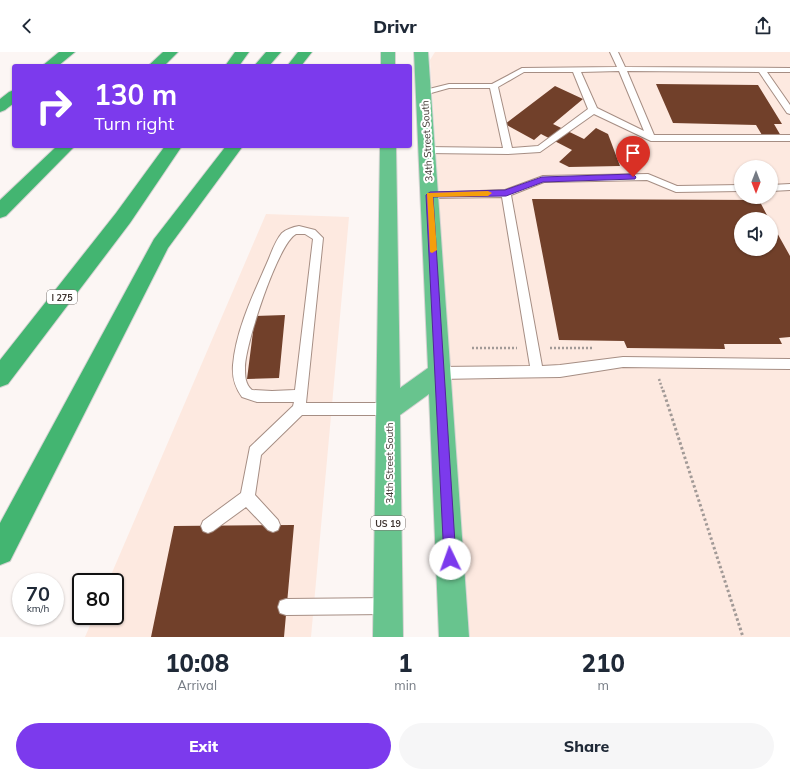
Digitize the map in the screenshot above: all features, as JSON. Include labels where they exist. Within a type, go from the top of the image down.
[{"type":"highway","points":[[51,64],[68,52]]},
{"type":"highway","points":[[146,64],[154,52]]},
{"type":"highway","points":[[157,64],[171,52]]},
{"type":"highway","points":[[233,64],[242,52]]},
{"type":"highway","points":[[263,64],[274,52]]},
{"type":"highway","points":[[388,52],[388,64]]},
{"type":"highway","name":"34th Street South","points":[[424,55],[424,92],[454,637]]},
{"type":"highway","points":[[0,107],[12,97]]},
{"type":"highway","points":[[0,211],[65,148]]},
{"type":"highway","name":"I 275","points":[[0,377],[123,218],[173,148]]},
{"type":"highway","points":[[123,218],[186,148]]},
{"type":"highway","points":[[0,551],[161,244],[233,148]]},
{"type":"highway","name":"34th Street South","points":[[388,148],[388,637]]},
{"type":"highway","points":[[389,409],[439,373]]},
{"type":"lane","points":[[614,52],[651,138]]},
{"type":"lane","points":[[424,92],[449,86],[494,86],[522,70],[790,70]]},
{"type":"lane","points":[[576,70],[593,110],[651,138],[790,138]]},
{"type":"lane","points":[[761,70],[790,111]]},
{"type":"lane","points":[[494,86],[508,151]]},
{"type":"lane","points":[[427,150],[508,151],[540,149],[593,110]]},
{"type":"lane","points":[[430,195],[506,193],[542,179],[648,176],[676,189],[734,188]]},
{"type":"lane","points":[[778,188],[790,187]]},
{"type":"lane","points":[[506,193],[537,371]]},
{"type":"lane","points":[[208,526],[248,497],[255,452],[300,402],[318,238],[313,232],[307,230],[292,232],[286,235],[246,331],[238,364],[238,378],[240,386],[247,393],[258,396],[300,402],[389,409]]},
{"type":"lane","points":[[439,373],[560,371],[623,362],[790,364]]},
{"type":"lane","points":[[248,497],[273,525]]},
{"type":"lane","points":[[286,607],[388,606]]},
{"type":"path","points":[[658,374],[743,637]]},
{"type":"shaded area","points":[[435,52],[790,52],[790,637],[470,637],[451,379],[455,376],[450,369],[430,60]]},
{"type":"shaded area","points":[[266,214],[349,217],[311,637],[85,637],[90,625],[124,625],[124,573],[112,573]]},
{"type":"building","points":[[656,84],[758,85],[782,124],[774,124],[781,136],[762,135],[756,125],[673,123]]},
{"type":"building","points":[[555,86],[583,99],[553,124],[584,139],[596,128],[608,134],[620,166],[569,167],[559,162],[572,150],[541,134],[534,140],[505,124]]},
{"type":"building","points":[[532,199],[734,200],[734,204],[761,204],[765,212],[734,212],[734,256],[778,256],[778,235],[790,256],[790,337],[779,338],[782,344],[724,344],[725,349],[627,348],[624,341],[559,340]]},
{"type":"building","points":[[285,315],[279,378],[247,379],[255,316]]},
{"type":"building","points":[[294,525],[284,637],[151,637],[174,526]]},
{"type":"slow traffic","points":[[432,250],[430,195],[488,193]]},
{"type":"route","points":[[450,559],[430,195],[506,193],[542,179],[633,177]]}]
